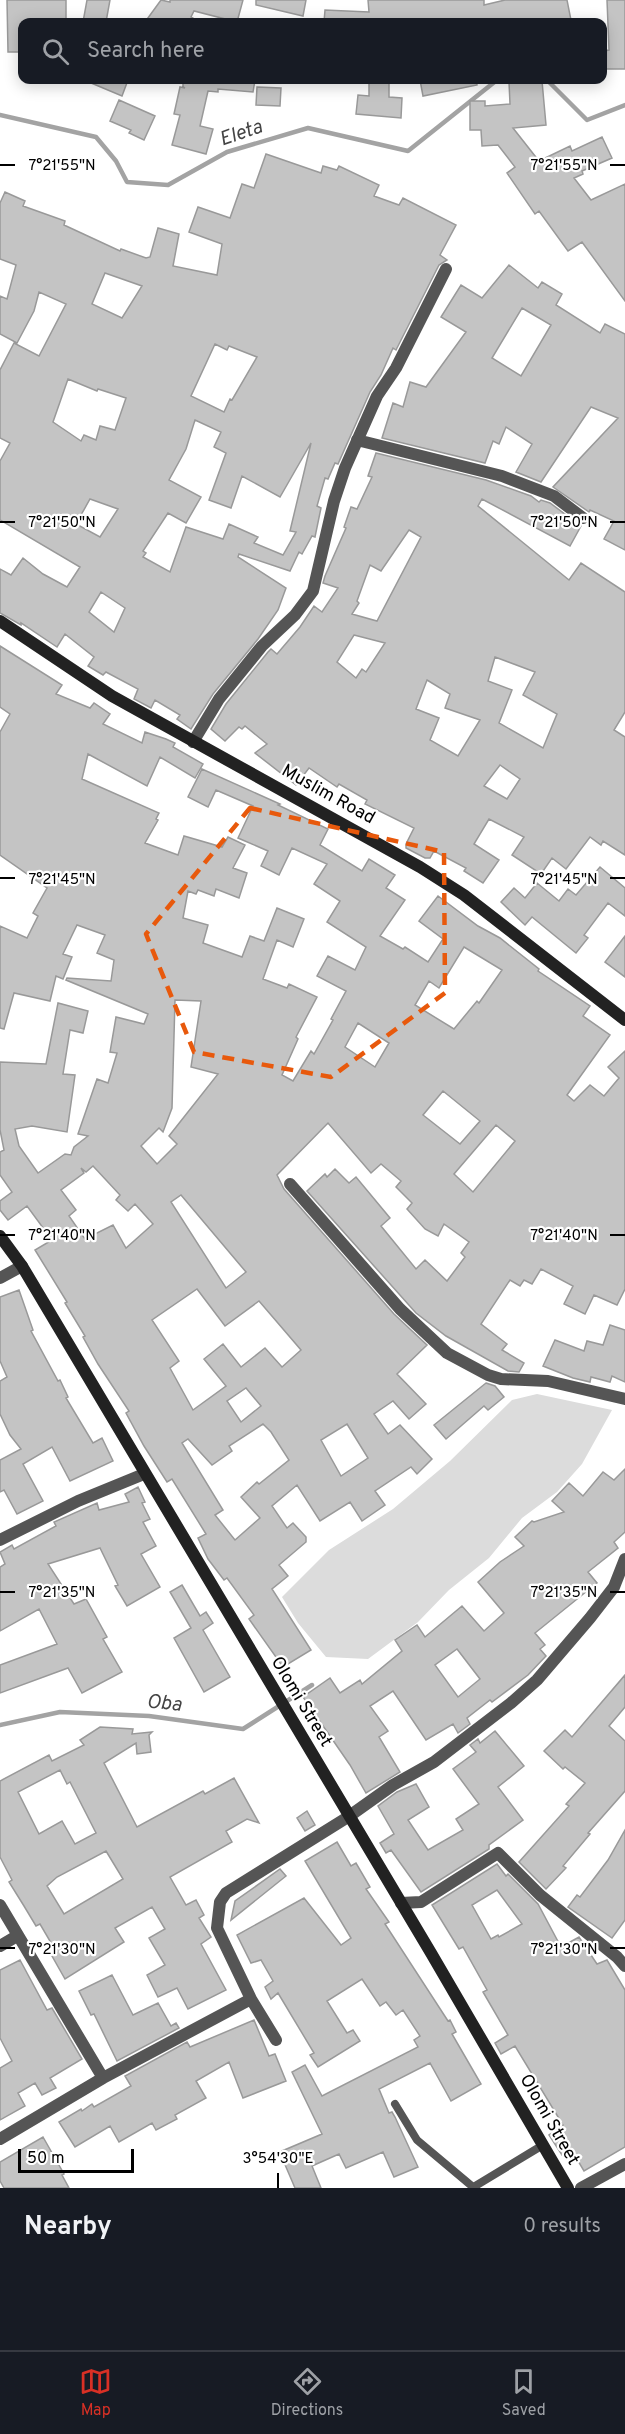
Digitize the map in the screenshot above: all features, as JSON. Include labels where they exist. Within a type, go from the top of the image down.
[{"type":"main road","name":"Muslim Road","points":[[0,621],[112,696],[420,867],[464,895],[625,1020]]},
{"type":"main road","name":"Olomi Street","points":[[0,1236],[22,1266],[568,2188]]},
{"type":"street","points":[[193,742],[219,699],[262,646],[295,615],[313,591],[334,501],[357,440],[377,396],[396,368],[446,269]]},
{"type":"street","points":[[357,440],[502,476],[554,496],[583,518]]},
{"type":"street","points":[[290,1184],[400,1309],[447,1353],[488,1376],[501,1379],[548,1381],[625,1399]]},
{"type":"street","points":[[0,1278],[22,1266]]},
{"type":"street","points":[[0,1540],[78,1501],[144,1474]]},
{"type":"street","points":[[276,2040],[251,2000],[217,1928],[220,1902],[226,1893],[348,1817],[393,1785],[434,1762],[502,1710],[537,1680],[590,1618],[608,1594],[625,1559]]},
{"type":"street","points":[[401,1903],[422,1902],[498,1853],[540,1895],[625,1966]]},
{"type":"street","points":[[0,1905],[103,2078]]},
{"type":"street","points":[[0,1946],[17,1936]]},
{"type":"street","points":[[0,2139],[103,2078],[251,2000]]},
{"type":"street","points":[[581,2188],[625,2164]]},
{"type":"lane","points":[[395,2104],[417,2140],[472,2188],[543,2145]]},
{"type":"highlighted area","points":[[250,808],[444,852],[445,993],[331,1077],[194,1052],[146,934]]},
{"type":"shaded area","points":[[537,1394],[612,1410],[582,1464],[557,1492],[522,1518],[489,1558],[449,1590],[418,1622],[368,1659],[326,1657],[298,1623],[282,1597],[329,1550],[393,1509],[450,1461],[512,1400]]},
{"type":"building","points":[[7,0],[66,0],[66,18],[18,18],[18,52],[8,52]]},
{"type":"building","points":[[87,0],[110,0],[107,18],[84,18]]},
{"type":"building","points":[[161,0],[170,2],[170,0],[243,0],[238,18],[221,18],[194,11],[193,18],[148,18]]},
{"type":"building","points":[[256,0],[306,0],[303,16],[256,5]]},
{"type":"building","points":[[368,0],[484,0],[484,5],[505,0],[567,0],[571,18],[324,18],[325,10],[369,12]]},
{"type":"building","points":[[607,0],[625,0],[625,69],[607,69],[607,50],[609,50]]},
{"type":"building","points":[[94,84],[126,84],[122,96]]},
{"type":"building","points":[[183,84],[254,84],[253,92],[218,89],[218,92],[208,91],[200,126],[213,129],[206,154],[172,145],[180,115],[174,114],[180,87],[185,88]]},
{"type":"building","points":[[369,84],[389,84],[389,97],[402,98],[401,118],[356,114],[358,95],[369,96]]},
{"type":"building","points":[[421,84],[477,84],[477,85],[423,96]]},
{"type":"building","points":[[509,84],[542,84],[546,125],[513,128],[539,161],[570,146],[572,151],[602,137],[612,158],[582,171],[583,174],[574,178],[591,200],[625,184],[625,301],[582,242],[568,251],[539,211],[535,214],[507,173],[515,167],[498,145],[482,146],[481,130],[470,130],[470,101],[485,101],[485,106],[510,104]]},
{"type":"building","points":[[257,87],[281,88],[280,106],[256,105]]},
{"type":"building","points":[[119,100],[155,116],[144,140],[129,133],[131,130],[110,121]]},
{"type":"building","points":[[266,154],[321,173],[323,166],[337,170],[339,166],[379,185],[374,196],[399,205],[403,198],[456,225],[440,255],[447,260],[439,265],[396,350],[393,348],[381,375],[370,392],[338,464],[335,463],[328,479],[325,478],[317,506],[321,508],[315,537],[312,536],[302,554],[299,552],[290,571],[239,554],[238,557],[286,588],[278,610],[258,639],[213,694],[191,729],[177,719],[180,715],[155,700],[151,708],[134,699],[138,689],[106,672],[103,675],[88,666],[94,657],[65,634],[57,647],[21,623],[21,625],[0,613],[0,569],[11,575],[23,558],[43,574],[67,587],[80,567],[0,520],[0,461],[10,443],[0,438],[0,370],[14,343],[39,356],[66,304],[39,292],[34,311],[17,343],[0,334],[0,296],[7,299],[16,265],[0,259],[0,203],[5,192],[25,201],[23,206],[65,221],[64,225],[120,251],[121,249],[146,258],[150,257],[158,228],[179,234],[173,266],[217,275],[222,244],[189,232],[198,207],[230,218],[242,184],[254,188]],"holes":[[[105,273],[142,286],[122,318],[92,304]],[[215,344],[227,350],[229,346],[257,357],[224,412],[191,396]],[[68,379],[97,391],[98,389],[126,398],[115,430],[100,426],[96,440],[84,435],[81,441],[53,422]],[[195,420],[221,432],[214,447],[226,453],[209,500],[231,508],[242,476],[280,497],[311,443],[290,531],[296,532],[283,555],[254,543],[258,537],[229,524],[223,539],[186,527],[170,572],[143,557],[146,553],[143,551],[168,513],[186,523],[201,497],[169,480],[186,449]],[[90,499],[118,509],[100,537],[76,524]],[[101,592],[125,608],[114,632],[89,612]]]},
{"type":"building","points":[[509,265],[538,288],[542,282],[562,294],[556,305],[600,333],[605,324],[625,334],[625,550],[604,539],[614,521],[590,510],[589,512],[553,487],[618,418],[591,407],[541,482],[516,472],[532,444],[506,427],[499,444],[493,441],[485,463],[382,438],[393,403],[403,407],[410,382],[426,387],[466,332],[441,317],[461,285],[482,298]],"holes":[[[522,308],[551,325],[521,376],[492,358]]]},
{"type":"building","points":[[376,453],[486,480],[531,496],[539,502],[541,500],[550,503],[581,526],[570,546],[482,499],[478,506],[569,580],[581,563],[625,592],[625,712],[614,730],[625,737],[625,855],[603,841],[601,845],[590,837],[566,869],[552,858],[541,874],[512,855],[524,837],[489,819],[474,844],[499,860],[483,883],[464,871],[466,868],[434,851],[430,858],[425,858],[406,848],[414,828],[365,804],[367,800],[339,784],[337,787],[309,768],[296,785],[255,753],[267,744],[245,726],[242,729],[239,727],[225,741],[211,729],[226,704],[268,652],[271,649],[277,654],[314,606],[322,612],[338,588],[323,583],[346,528],[344,527],[351,507],[357,509],[372,477],[368,476]],"holes":[[[409,530],[421,537],[377,621],[352,614],[359,603],[357,601],[370,565],[381,571]],[[354,635],[385,643],[366,672],[362,669],[356,678],[337,662]],[[495,657],[535,672],[523,695],[557,714],[543,748],[499,723],[512,690],[488,681]],[[427,680],[450,694],[445,708],[480,720],[458,756],[430,740],[439,718],[416,709]],[[500,765],[520,779],[507,799],[484,786]]]},
{"type":"building","points":[[0,646],[62,685],[56,694],[90,708],[94,703],[110,714],[103,724],[142,743],[145,732],[166,739],[175,743],[173,747],[203,764],[195,778],[160,757],[147,786],[88,754],[82,779],[159,813],[156,819],[158,820],[145,843],[178,855],[184,836],[222,847],[228,837],[245,845],[233,868],[247,873],[239,898],[216,889],[214,896],[198,890],[196,894],[188,891],[183,918],[208,925],[203,943],[242,957],[250,936],[264,941],[277,908],[304,919],[293,947],[277,940],[263,979],[287,988],[289,984],[317,997],[296,1037],[298,1039],[282,1075],[293,1081],[311,1051],[314,1054],[346,991],[317,976],[328,956],[355,970],[366,947],[327,922],[340,901],[314,884],[327,864],[292,848],[279,875],[261,866],[268,851],[238,838],[253,806],[216,790],[208,807],[188,797],[202,769],[280,804],[278,805],[328,829],[320,845],[362,871],[369,859],[395,875],[386,888],[405,900],[380,936],[403,949],[405,947],[428,962],[443,939],[419,921],[438,896],[478,926],[500,938],[539,969],[538,971],[590,1006],[583,1016],[610,1035],[567,1095],[574,1101],[590,1085],[604,1096],[619,1078],[608,1067],[625,1051],[625,1289],[617,1305],[594,1295],[585,1314],[564,1304],[573,1286],[541,1269],[532,1284],[524,1280],[520,1286],[510,1280],[481,1324],[507,1344],[502,1350],[524,1363],[519,1372],[508,1371],[446,1336],[416,1313],[307,1191],[325,1174],[327,1177],[335,1169],[349,1183],[356,1177],[390,1218],[381,1226],[416,1269],[425,1260],[447,1281],[465,1257],[461,1253],[469,1242],[444,1224],[438,1236],[425,1229],[407,1209],[412,1203],[396,1187],[401,1181],[381,1164],[371,1173],[328,1123],[277,1175],[284,1189],[394,1314],[427,1345],[397,1374],[426,1404],[409,1419],[393,1401],[374,1414],[388,1434],[400,1425],[432,1459],[417,1474],[411,1467],[375,1491],[385,1505],[362,1521],[350,1502],[320,1521],[297,1485],[272,1506],[287,1528],[293,1523],[306,1537],[306,1542],[279,1565],[288,1576],[272,1589],[311,1650],[283,1667],[249,1619],[254,1615],[227,1578],[224,1580],[208,1559],[198,1538],[206,1534],[172,1479],[167,1482],[144,1446],[126,1413],[129,1411],[98,1364],[83,1337],[85,1336],[65,1303],[67,1302],[35,1250],[52,1240],[27,1206],[8,1220],[0,1210],[0,1201],[12,1192],[0,1175],[0,1152],[4,1150],[0,1130],[0,1062],[46,1064],[58,1003],[88,1011],[83,1033],[70,1030],[63,1074],[75,1075],[67,1132],[32,1126],[15,1129],[19,1146],[38,1173],[65,1154],[71,1155],[74,1147],[88,1136],[78,1134],[97,1079],[108,1083],[117,1053],[110,1052],[116,1017],[144,1024],[148,1014],[66,980],[67,978],[111,981],[114,960],[97,953],[105,935],[77,925],[63,954],[72,957],[63,979],[56,976],[50,1001],[14,993],[4,1029],[0,1028],[0,926],[27,938],[38,916],[33,913],[47,888],[0,855],[0,732],[10,714],[0,707]],"holes":[[[464,947],[502,970],[479,1003],[477,1001],[454,1029],[415,1005],[429,981],[439,988]],[[175,1000],[201,1001],[191,1067],[218,1074],[169,1136],[177,1144],[157,1164],[141,1146],[159,1128],[163,1132],[172,1108]],[[358,1023],[389,1043],[375,1067],[345,1047]],[[443,1091],[480,1121],[460,1144],[423,1115]],[[496,1125],[515,1141],[473,1192],[454,1174]],[[93,1166],[120,1195],[116,1200],[128,1211],[135,1204],[153,1224],[126,1248],[113,1225],[85,1239],[69,1216],[76,1210],[61,1190],[84,1173],[81,1168],[86,1172]],[[181,1195],[246,1272],[226,1288],[171,1202]],[[197,1289],[225,1326],[259,1301],[301,1350],[282,1367],[265,1348],[241,1367],[223,1344],[204,1359],[226,1386],[193,1410],[170,1368],[179,1361],[152,1320]],[[246,1388],[261,1406],[241,1422],[227,1401]],[[263,1424],[271,1432],[289,1460],[259,1484],[257,1482],[241,1497],[260,1518],[235,1540],[215,1515],[223,1510],[182,1443],[188,1439],[212,1465],[232,1451],[229,1446]],[[347,1424],[368,1458],[341,1476],[321,1440]]]},
{"type":"building","points":[[600,867],[625,888],[625,916],[608,903],[584,935],[588,938],[576,953],[532,917],[525,925],[501,902],[514,888],[525,898],[537,883],[559,901],[568,889],[576,895]]},
{"type":"building","points":[[625,936],[625,977],[605,962]]},
{"type":"building","points":[[19,1290],[33,1330],[31,1331],[58,1381],[60,1380],[68,1397],[66,1398],[93,1443],[102,1438],[113,1461],[70,1481],[52,1447],[23,1464],[43,1501],[17,1514],[4,1490],[0,1492],[0,1460],[21,1449],[10,1435],[0,1414],[0,1381],[7,1377],[0,1361],[0,1297]]},
{"type":"building","points":[[610,1325],[625,1330],[625,1382],[612,1376],[610,1382],[591,1377],[590,1382],[543,1366],[555,1340],[584,1351],[587,1341],[603,1345]]},
{"type":"building","points":[[486,1383],[495,1386],[504,1397],[488,1410],[484,1406],[446,1439],[434,1425]]},
{"type":"building","points":[[625,1469],[625,1532],[614,1542],[618,1548],[588,1572],[597,1583],[535,1633],[545,1645],[540,1649],[546,1656],[528,1675],[467,1718],[470,1724],[458,1733],[453,1724],[426,1740],[393,1691],[370,1706],[388,1731],[379,1737],[400,1772],[366,1793],[350,1765],[303,1697],[330,1678],[340,1693],[360,1680],[362,1684],[402,1651],[395,1640],[417,1625],[425,1637],[462,1606],[484,1631],[504,1613],[478,1582],[500,1562],[524,1546],[515,1537],[532,1521],[564,1512],[552,1501],[569,1483],[583,1496],[603,1472],[614,1480]],"holes":[[[457,1649],[480,1679],[458,1697],[435,1665]]]},
{"type":"building","points":[[138,1487],[145,1502],[142,1503],[150,1519],[143,1522],[156,1546],[141,1554],[160,1587],[127,1606],[115,1586],[118,1585],[100,1548],[48,1564],[74,1604],[86,1599],[107,1637],[103,1639],[122,1672],[82,1693],[68,1668],[0,1693],[0,1665],[57,1644],[39,1609],[0,1631],[0,1567],[5,1564],[0,1552],[12,1545],[14,1549],[56,1526],[54,1522],[97,1503],[99,1510],[129,1502],[125,1494]]},
{"type":"building","points":[[182,1585],[200,1616],[206,1612],[213,1623],[203,1630],[230,1677],[204,1692],[174,1638],[191,1628],[170,1592]]},
{"type":"building","points":[[625,1675],[625,1707],[609,1726],[625,1741],[625,1791],[588,1833],[590,1834],[563,1866],[566,1868],[546,1889],[519,1862],[569,1806],[566,1804],[585,1783],[565,1767],[563,1769],[544,1751],[565,1730],[572,1737]]},
{"type":"building","points":[[100,1727],[133,1729],[132,1734],[152,1732],[149,1735],[151,1752],[137,1754],[136,1743],[104,1763],[137,1827],[203,1791],[205,1794],[234,1778],[259,1823],[247,1819],[226,1831],[232,1842],[170,1877],[186,1905],[196,1900],[204,1915],[199,1918],[211,1937],[201,1944],[226,1990],[188,2009],[177,1988],[158,1997],[147,1975],[165,1965],[149,1938],[165,1929],[152,1907],[115,1928],[124,1942],[65,1979],[52,1956],[57,1953],[40,1924],[36,1926],[9,1882],[12,1880],[0,1857],[0,1781],[49,1755],[52,1761],[84,1745],[80,1740]],"holes":[[[60,1770],[67,1784],[70,1782],[96,1833],[75,1844],[62,1821],[39,1834],[18,1792]],[[106,1851],[123,1879],[64,1914],[47,1886],[57,1877]]]},
{"type":"building","points":[[495,1731],[524,1766],[498,1787],[523,1820],[489,1845],[489,1849],[421,1892],[391,1850],[386,1853],[380,1843],[394,1834],[378,1806],[397,1792],[416,1784],[429,1807],[408,1820],[428,1850],[463,1830],[456,1819],[479,1804],[453,1769],[476,1752],[470,1745],[478,1739],[480,1743]]},
{"type":"building","points":[[307,1811],[315,1825],[305,1831],[297,1818]]},
{"type":"building","points":[[625,1830],[625,1920],[612,1938],[568,1907],[577,1895],[580,1897],[608,1860]]},
{"type":"building","points":[[337,1842],[351,1866],[356,1863],[370,1887],[366,1889],[389,1922],[385,1924],[448,2021],[450,2020],[456,2032],[452,2034],[481,2084],[451,2101],[430,2063],[379,2089],[418,2167],[394,2177],[383,2152],[346,2168],[339,2154],[312,2166],[321,2188],[295,2188],[283,2160],[286,2159],[282,2151],[322,2134],[292,2072],[305,2065],[322,2096],[418,2047],[414,2040],[420,2036],[403,2010],[396,2015],[386,2002],[380,2006],[362,1979],[327,2001],[347,2033],[353,2030],[360,2041],[318,2067],[310,2055],[314,2053],[278,1993],[271,1999],[265,1987],[273,1981],[261,1960],[251,1963],[237,1935],[304,1898],[341,1945],[351,1938],[305,1861]]},
{"type":"building","points":[[497,1864],[506,1876],[508,1874],[538,1904],[561,1947],[579,1937],[597,1964],[607,1960],[625,1990],[625,2147],[584,2171],[571,2149],[562,2155],[549,2135],[563,2125],[515,2046],[501,2054],[495,2043],[508,2035],[483,1992],[487,1990],[463,1947],[459,1949],[432,1905]],"holes":[[[497,1890],[522,1924],[491,1939],[472,1905]]]},
{"type":"building","points":[[280,1869],[286,1876],[231,1920],[235,1901]]},
{"type":"building","points":[[20,1960],[47,2010],[52,2008],[82,2059],[50,2078],[56,2088],[42,2095],[35,2083],[18,2093],[25,2106],[0,2120],[0,2068],[12,2061],[0,2038],[0,1970]]},
{"type":"building","points":[[112,1975],[133,2015],[158,2003],[171,2026],[176,2023],[179,2028],[117,2061],[94,2014],[91,2015],[79,1991]]},
{"type":"building","points":[[254,2020],[269,2056],[275,2054],[286,2081],[243,2098],[229,2062],[196,2081],[206,2098],[175,2115],[177,2119],[156,2130],[152,2123],[119,2142],[110,2126],[75,2147],[59,2122],[92,2104],[94,2107],[131,2086],[125,2076],[187,2042],[190,2047]]},
{"type":"building","points":[[43,2137],[64,2174],[62,2175],[69,2188],[4,2188],[0,2181],[0,2162]]},
{"type":"waterway","name":"Eleta","points":[[0,115],[96,137],[116,161],[127,182],[168,185],[227,152],[308,128],[408,151],[492,84]]},
{"type":"waterway","name":"Eleta","points":[[551,84],[587,120],[625,105]]},
{"type":"waterway","name":"Oba","points":[[0,1725],[60,1712],[149,1716],[243,1729],[312,1685]]}]
